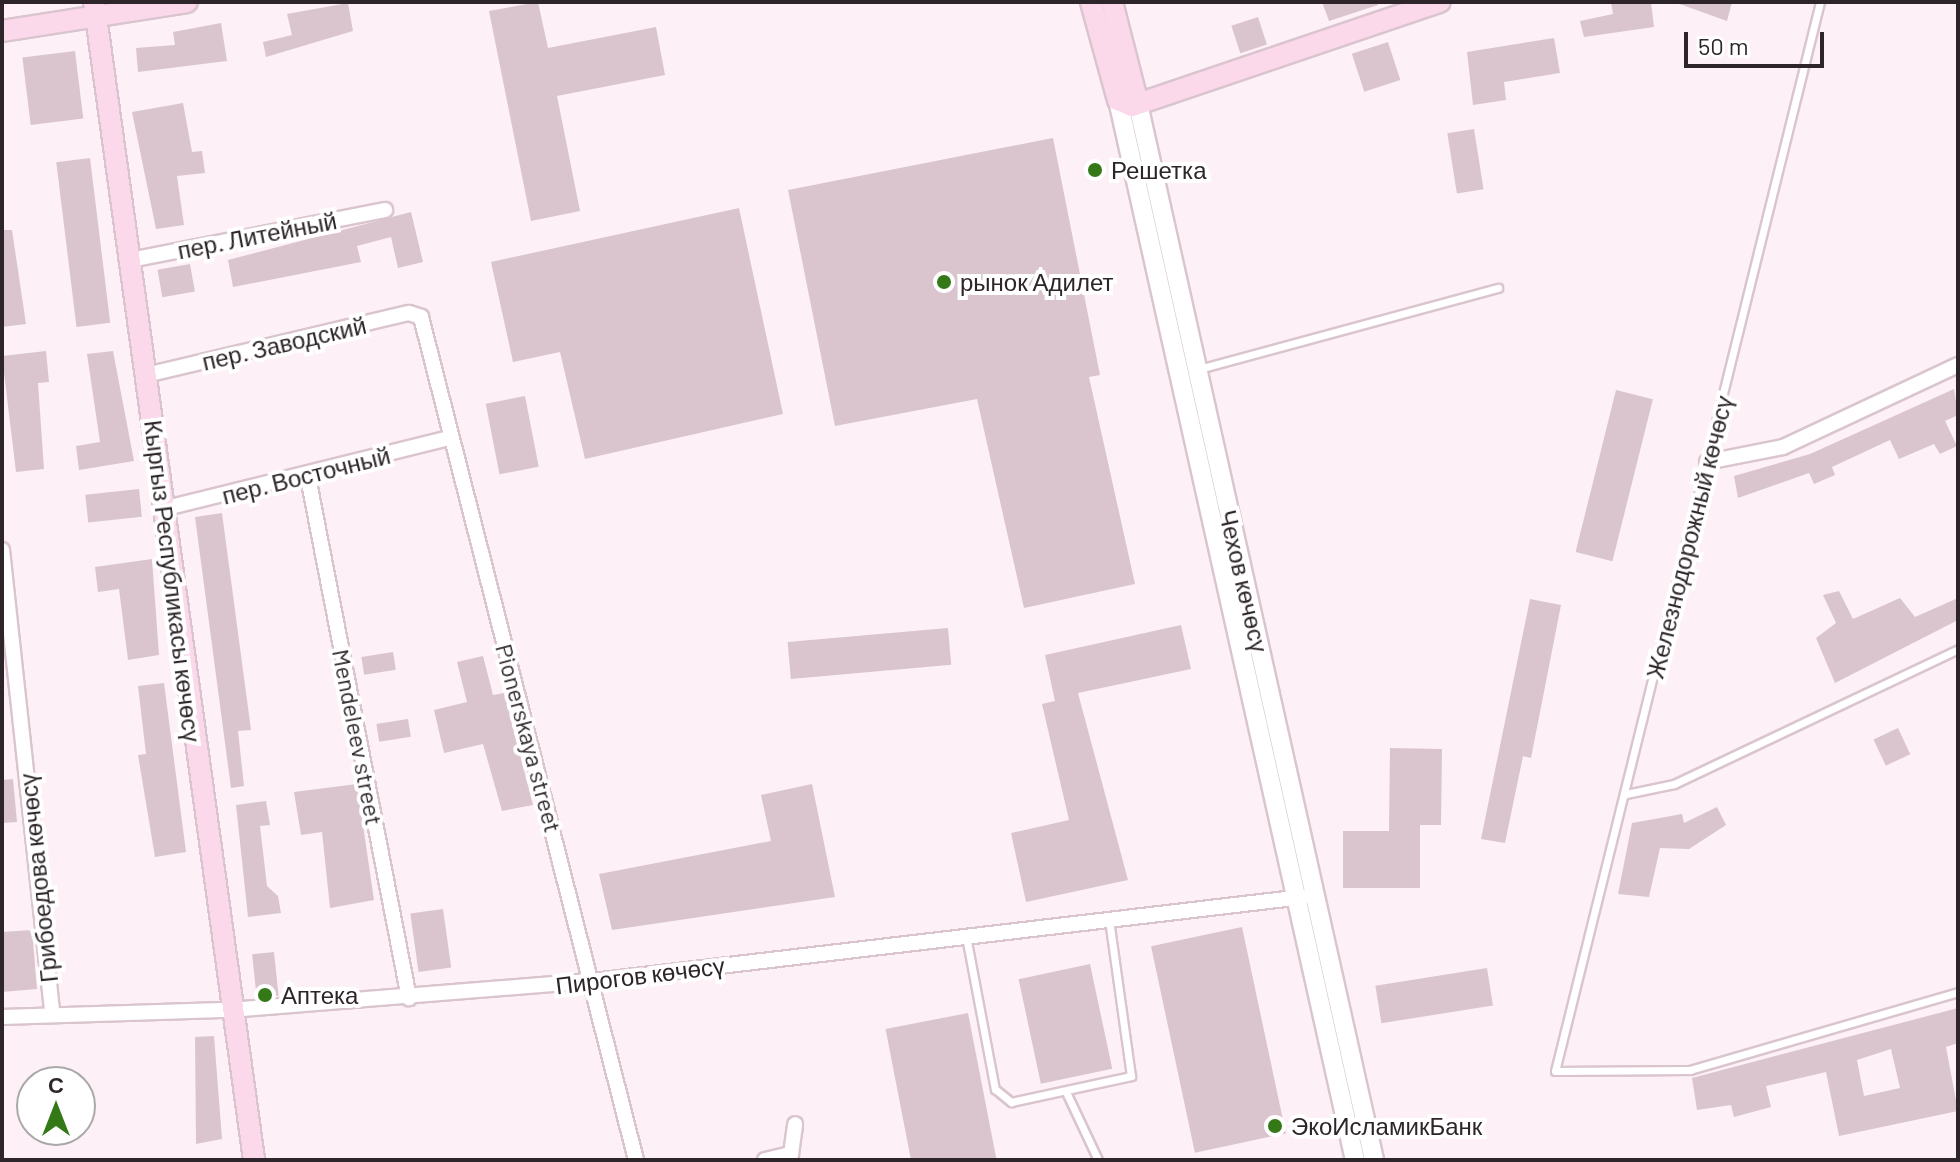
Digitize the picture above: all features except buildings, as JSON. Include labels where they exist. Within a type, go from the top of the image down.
[{"type":"main road","points":[[2,31],[95,10],[187,2]]},
{"type":"main road","points":[[1091,2],[1128,102],[1440,2]]},
{"type":"main road","name":"Чехов көчөсү","points":[[1112,2],[1128,102]]},
{"type":"main road","name":"Кыргыз Республикасы көчөсү","points":[[95,10],[230,1010],[254,1160]]},
{"type":"street","name":"Чехов көчөсү","points":[[1128,102],[1188,372],[1292,884],[1355,1160]]},
{"type":"street","name":"пер. Литейный","points":[[130,260],[385,210]]},
{"type":"street","name":"пер. Заводский","points":[[146,375],[409,313],[421,317]]},
{"type":"street","name":"Pionerskaya street","points":[[421,317],[449,438],[593,981],[636,1160]]},
{"type":"street","points":[[1707,462],[1783,447],[1958,365]]},
{"type":"street","name":"Чехов көчөсү","points":[[1188,372],[1311,877],[1374,1160]]},
{"type":"street","name":"пер. Восточный","points":[[162,509],[308,477],[449,438]]},
{"type":"street","name":"Mendeleev street","points":[[308,477],[409,998]]},
{"type":"street","name":"Грибоедова көчөсү","points":[[2,550],[52,1014]]},
{"type":"street","points":[[1292,884],[1304,890],[1311,877]]},
{"type":"street","points":[[1275,897],[1292,884]]},
{"type":"street","points":[[1292,884],[1317,906]]},
{"type":"street","name":"Пирогов көчөсү","points":[[2,1017],[230,1010],[593,981],[1275,897],[1292,884]]},
{"type":"street","points":[[1299,915],[1306,903],[1317,906]]},
{"type":"street","points":[[765,1160],[791,1154],[795,1124]]},
{"type":"lane","name":"Железнодорожный көчөсү","points":[[1820,2],[1555,1071],[1690,1070],[1958,992]]},
{"type":"lane","points":[[1188,372],[1498,288]]},
{"type":"lane","points":[[1626,794],[1674,784],[1958,649]]},
{"type":"lane","points":[[966,936],[995,1089],[1011,1102],[1067,1094],[1131,1076],[1108,918]]},
{"type":"lane","points":[[1067,1094],[1098,1160]]},
{"type":"place","name":"Решетка","points":[[1095,170]]},
{"type":"place","name":"рынок Адилет","points":[[944,282]]},
{"type":"place","name":"Аптека","points":[[265,995]]},
{"type":"place","name":"ЭкоИсламикБанк","points":[[1275,1126]]}]
